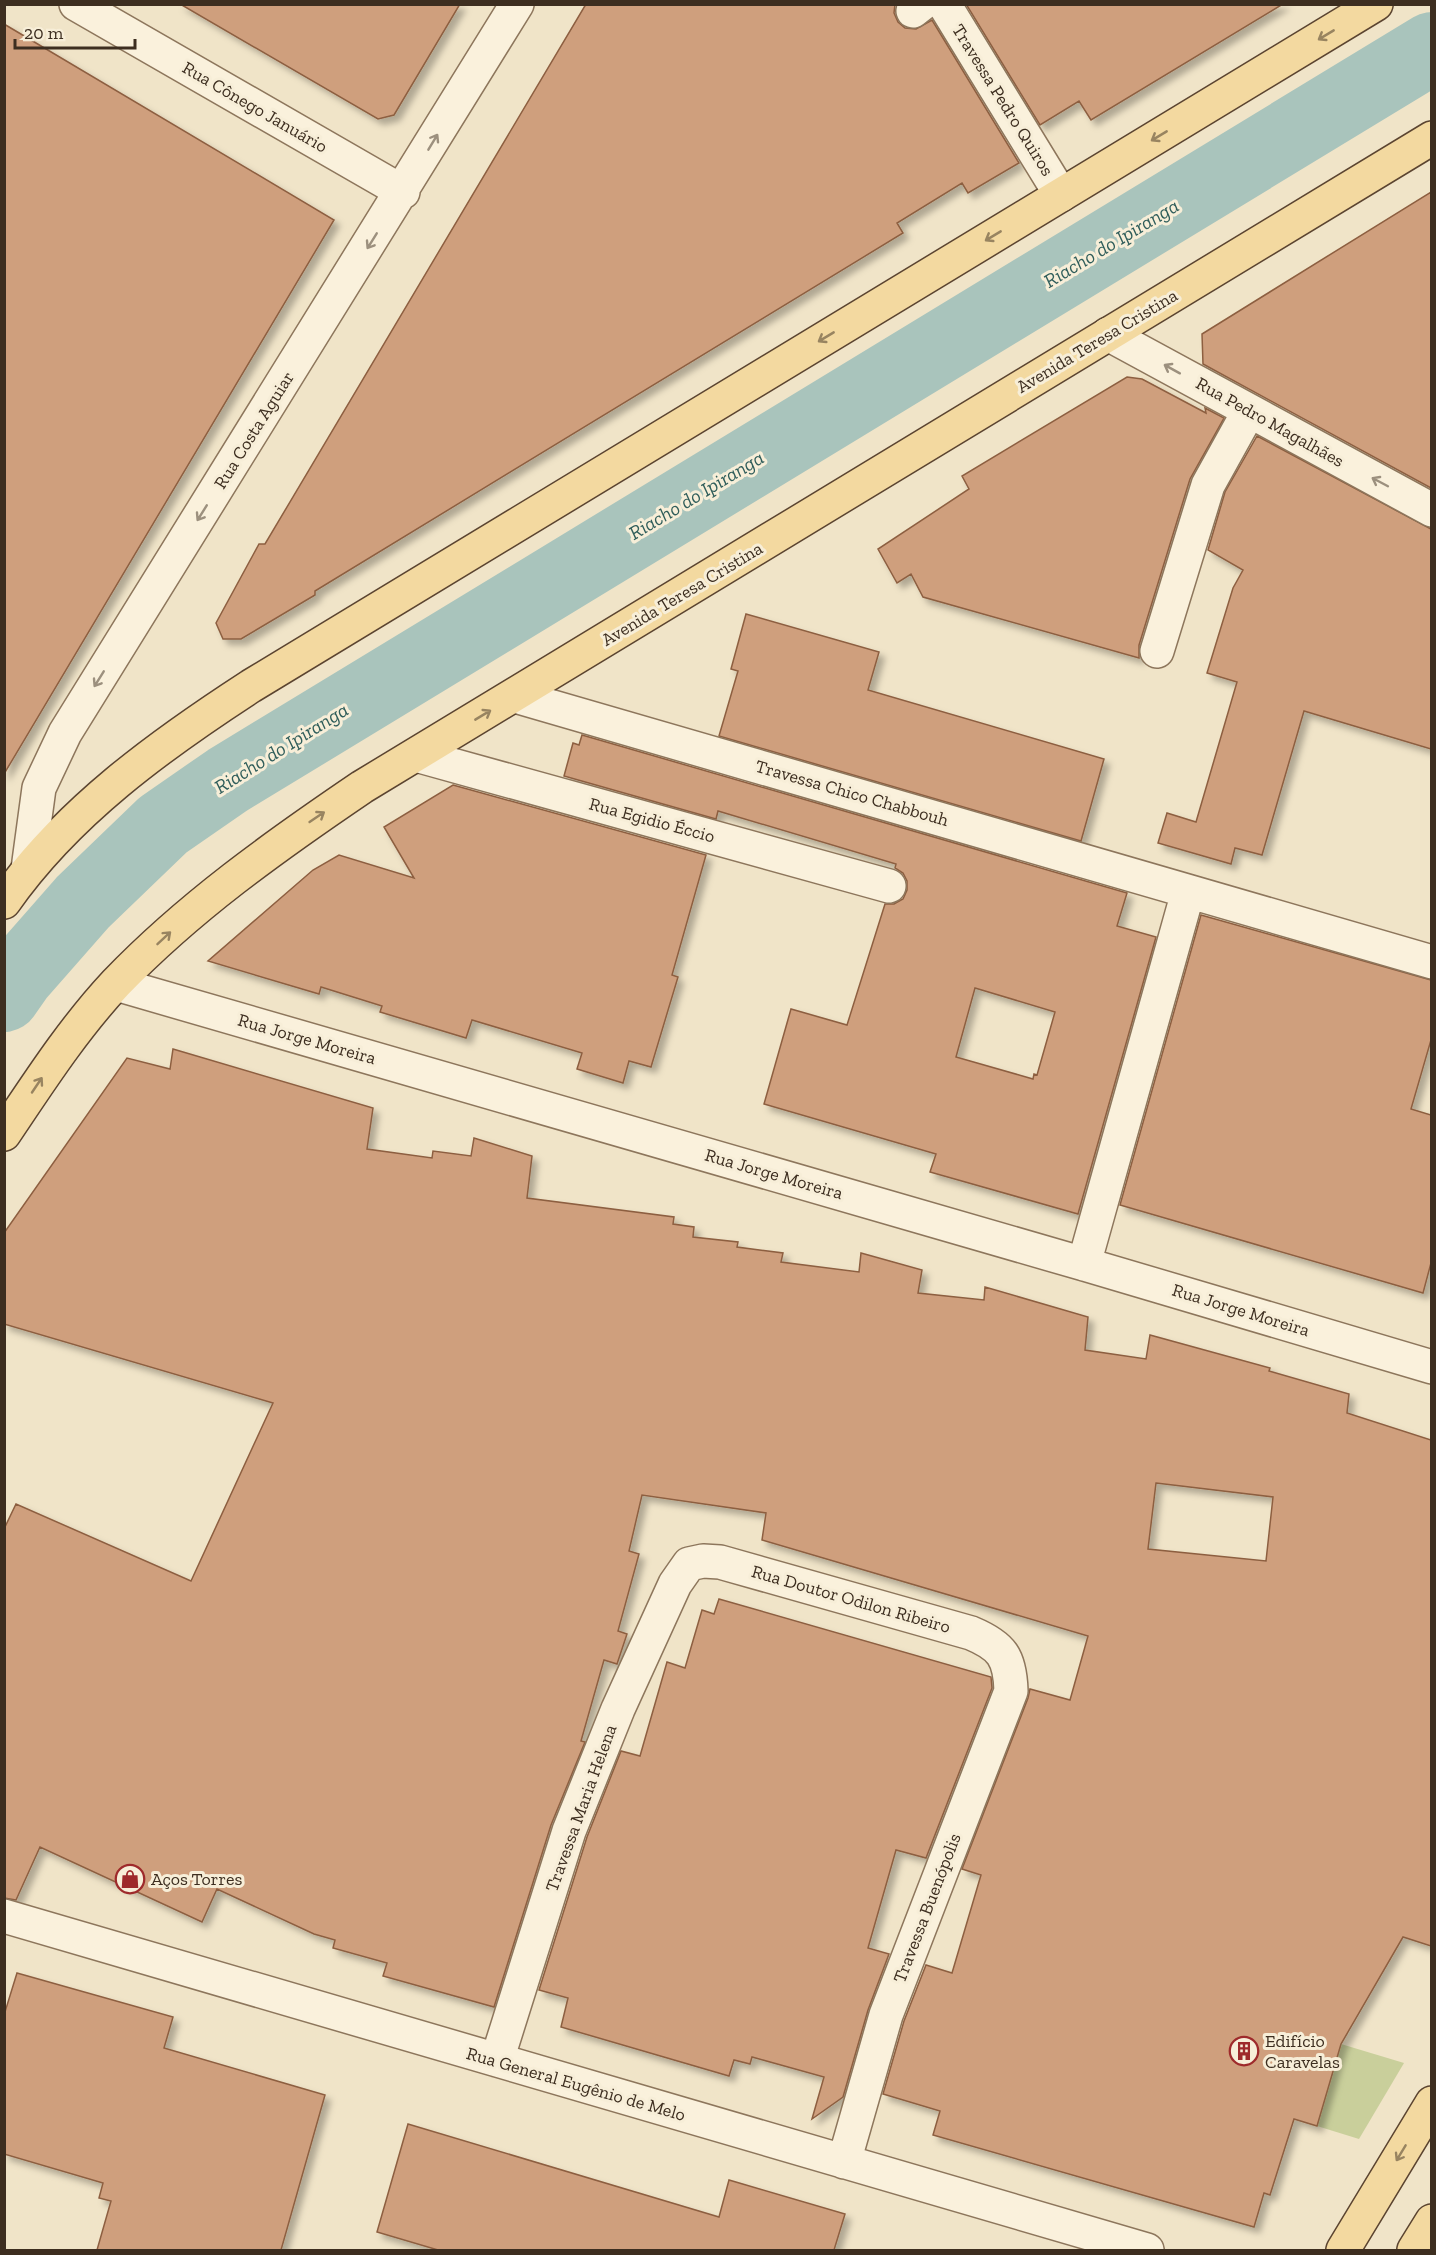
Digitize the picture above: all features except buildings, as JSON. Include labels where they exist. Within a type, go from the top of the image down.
[{"type":"main road","points":[[14,881],[87,809],[155,752],[251,686],[1377,4]]},
{"type":"main road","name":"Avenida Teresa Cristina","points":[[4,1134],[58,1054],[116,984],[205,901],[275,845],[362,787],[1431,138]]},
{"type":"main road","points":[[1343,2250],[1431,2103]]},
{"type":"main road","points":[[1414,2250],[1431,2221]]},
{"type":"street","name":"Rua Cônego Januário","points":[[76,4],[403,192]]},
{"type":"street","name":"Rua Costa Aguiar","points":[[14,881],[39,788],[65,733],[403,192],[517,4]]},
{"type":"street","name":"Travessa Pedro Quiros","points":[[944,4],[1061,195]]},
{"type":"street","name":"Rua Pedro Magalhães","points":[[1108,334],[1431,510]]},
{"type":"street","points":[[1157,651],[1208,485],[1249,411]]},
{"type":"street","name":"Travessa Chico Chabbouh","points":[[515,696],[1431,962]]},
{"type":"street","name":"Rua Egidio Éccio","points":[[416,755],[889,886]]},
{"type":"street","points":[[1084,1264],[1188,892]]},
{"type":"street","name":"Rua Jorge Moreira","points":[[116,984],[1084,1264],[1431,1367]]},
{"type":"street","name":"Rua Doutor Odilon Ribeiro","points":[[689,1564],[703,1561],[720,1562],[971,1633],[993,1642],[1005,1656]]},
{"type":"street","name":"Travessa Maria Helena","points":[[497,2060],[568,1831],[627,1689],[675,1584],[689,1564]]},
{"type":"street","name":"Travessa Buenópolis","points":[[844,2162],[886,2015],[1011,1691],[1011,1672],[1005,1656]]},
{"type":"street","name":"Rua General Eugênio de Melo","points":[[4,1916],[1147,2250]]},
{"type":"green space","points":[[1341,2044],[1404,2063],[1359,2139],[1317,2126]]},
{"type":"waterway","name":"Riacho do Ipiranga","points":[[4,996],[18,976],[83,902],[163,825],[228,780],[1432,48]]},
{"type":"place","name":"Aços Torres","points":[[130,1879]]},
{"type":"place","name":"Edifício Caravelas","points":[[1244,2051]]}]
